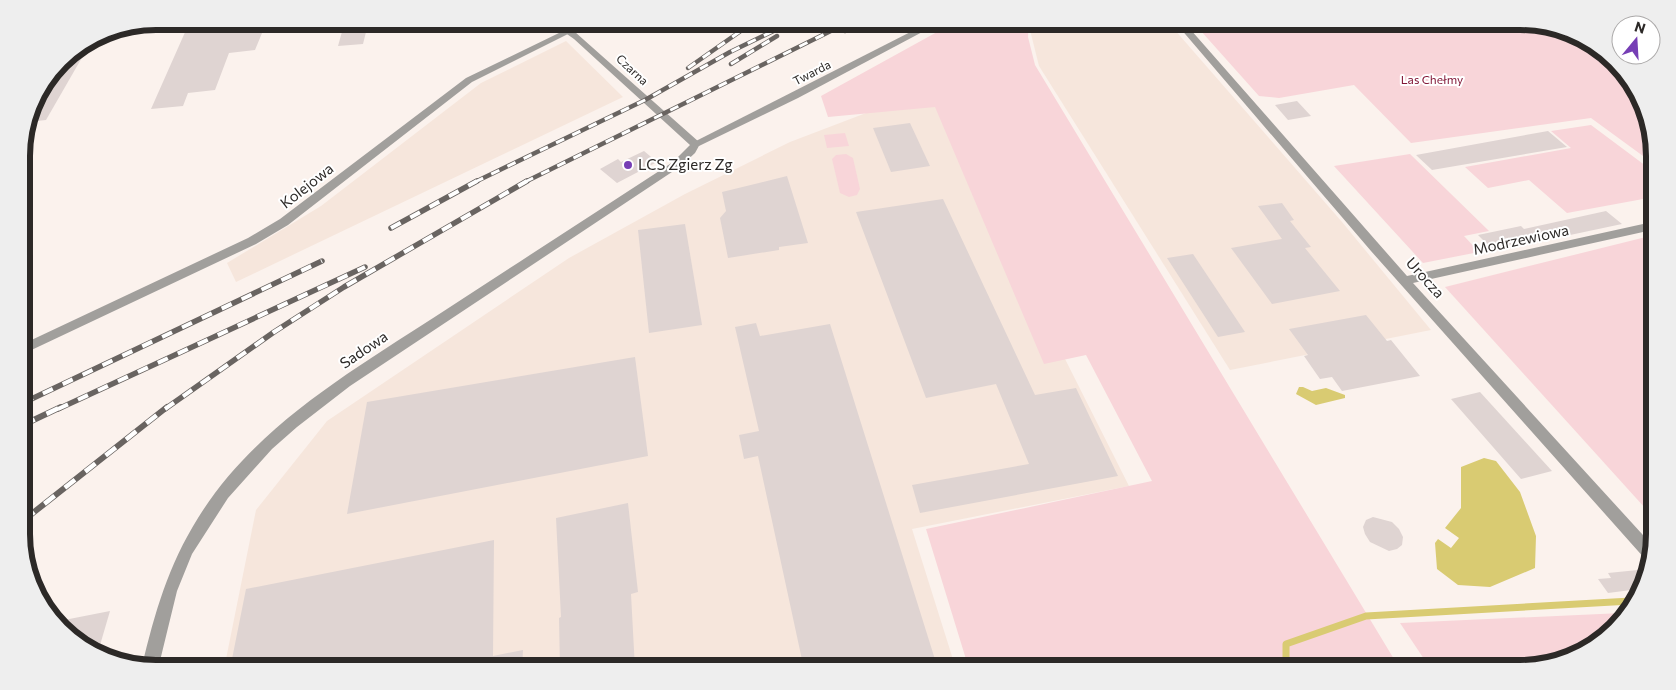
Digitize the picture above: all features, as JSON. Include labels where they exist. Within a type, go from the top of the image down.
[{"type":"street","name":"Czarna","points":[[564,30],[577,37],[696,144]]},
{"type":"street","name":"Kolejowa","points":[[30,346],[252,241],[284,222],[468,80],[573,30]]},
{"type":"street","name":"Twarda","points":[[696,144],[795,96],[922,30]]},
{"type":"street","name":"Urocza","points":[[1186,30],[1645,548]]},
{"type":"street","name":"Sadowa","points":[[152,660],[173,581],[193,539],[242,470],[293,420],[345,382],[677,164],[692,151],[696,144]]},
{"type":"street","name":"Modrzewiowa","points":[[1406,280],[1643,228]]},
{"type":"shaded area","points":[[1031,30],[1175,30],[1342,222],[1431,330],[1230,370],[1039,66]]},
{"type":"shaded area","points":[[566,41],[623,97],[236,282],[227,263],[321,206],[481,83]]},
{"type":"shaded area","points":[[929,89],[1129,486],[912,529],[953,660],[226,660],[256,510],[327,421],[569,258],[685,194],[790,142]]},
{"type":"shaded area","points":[[1299,387],[1312,391],[1326,388],[1345,395],[1345,398],[1316,405],[1296,394]]},
{"type":"shaded area","points":[[1484,458],[1496,461],[1520,492],[1536,536],[1535,568],[1490,587],[1458,585],[1437,569],[1435,543],[1438,539],[1451,548],[1459,538],[1445,528],[1461,508],[1461,467]]},
{"type":"green space","points":[[941,30],[1028,30],[1028,37],[1035,65],[1395,660],[966,660],[926,529],[1152,481],[1086,355],[1044,364],[935,107],[828,117],[821,96]]},
{"type":"green space","name":"Las Chełmy","points":[[1200,30],[1536,31],[1553,34],[1576,43],[1603,61],[1615,73],[1633,100],[1639,115],[1644,131],[1646,158],[1591,118],[1411,143],[1354,85],[1279,98],[1259,96]]},
{"type":"green space","points":[[1591,125],[1646,166],[1646,198],[1567,213],[1529,180],[1488,188],[1465,167],[1571,148],[1551,131]]},
{"type":"green space","points":[[845,133],[849,146],[827,148],[824,135]]},
{"type":"green space","points":[[846,154],[853,158],[860,189],[857,195],[849,197],[840,193],[832,159],[836,155]]},
{"type":"green space","points":[[1410,154],[1489,231],[1464,236],[1479,252],[1423,263],[1334,166]]},
{"type":"green space","points":[[1646,237],[1646,509],[1445,287]]},
{"type":"green space","points":[[1618,613],[1597,634],[1576,647],[1545,658],[1528,660],[1425,660],[1400,623]]},
{"type":"building","points":[[186,30],[263,30],[255,50],[229,53],[215,90],[188,93],[183,106],[151,109]]},
{"type":"building","points":[[342,30],[366,30],[363,44],[338,46]]},
{"type":"building","points":[[84,54],[46,120],[35,121],[43,100],[56,79]]},
{"type":"building","points":[[1297,101],[1311,116],[1288,120],[1275,105]]},
{"type":"building","points":[[910,123],[930,166],[891,172],[873,128]]},
{"type":"building","points":[[1548,131],[1567,147],[1432,170],[1416,155]]},
{"type":"building","name":"LCS Zgierz Zg","points":[[644,151],[657,162],[617,183],[600,169],[618,159],[621,162]]},
{"type":"building","points":[[787,176],[808,243],[779,247],[779,250],[728,258],[720,218],[726,211],[722,192]]},
{"type":"building","points":[[943,199],[1035,395],[1076,388],[1118,476],[920,513],[912,485],[1029,464],[996,384],[926,398],[856,212]]},
{"type":"building","points":[[1282,203],[1294,220],[1290,221],[1311,247],[1305,248],[1340,291],[1272,304],[1231,248],[1282,239],[1258,206]]},
{"type":"building","points":[[1606,211],[1622,224],[1494,251],[1478,235],[1521,226],[1524,229]]},
{"type":"building","points":[[685,224],[702,325],[649,333],[638,230]]},
{"type":"building","points":[[1193,254],[1245,332],[1218,337],[1167,258]]},
{"type":"building","points":[[1366,315],[1387,341],[1391,340],[1420,376],[1342,391],[1332,377],[1320,379],[1304,356],[1308,355],[1289,329]]},
{"type":"building","points":[[756,323],[760,336],[830,324],[935,660],[802,660],[758,456],[744,459],[739,435],[759,431],[735,327]]},
{"type":"building","points":[[635,357],[648,456],[347,514],[367,402]]},
{"type":"building","points":[[1480,392],[1552,471],[1521,479],[1451,399]]},
{"type":"building","points":[[628,503],[638,592],[631,594],[635,660],[560,660],[559,618],[561,617],[556,518]]},
{"type":"building","points":[[1373,517],[1392,522],[1399,529],[1403,537],[1402,545],[1397,549],[1389,551],[1370,542],[1363,527],[1366,520]]},
{"type":"building","points":[[494,540],[493,656],[523,650],[522,660],[232,660],[246,589]]},
{"type":"building","points":[[1638,570],[1640,573],[1633,590],[1608,593],[1598,579],[1611,578],[1608,573]]},
{"type":"building","points":[[110,611],[100,647],[86,639],[64,620]]},
{"type":"waterway","points":[[1286,660],[1286,644],[1366,616],[1626,601]]},
{"type":"railway","points":[[688,68],[742,30]]},
{"type":"railway","points":[[476,181],[645,100],[730,52],[775,30]]},
{"type":"railway","points":[[527,181],[833,30]]},
{"type":"railway","points":[[731,64],[777,36]]},
{"type":"railway","points":[[391,228],[476,181]]},
{"type":"railway","points":[[165,409],[274,332],[344,287],[527,181]]},
{"type":"railway","points":[[30,400],[322,261]]},
{"type":"railway","points":[[58,409],[365,267]]},
{"type":"railway","points":[[30,422],[61,407]]},
{"type":"railway","points":[[30,515],[167,407]]},
{"type":"place","name":"LCS Zgierz Zg","points":[[628,165]]}]
